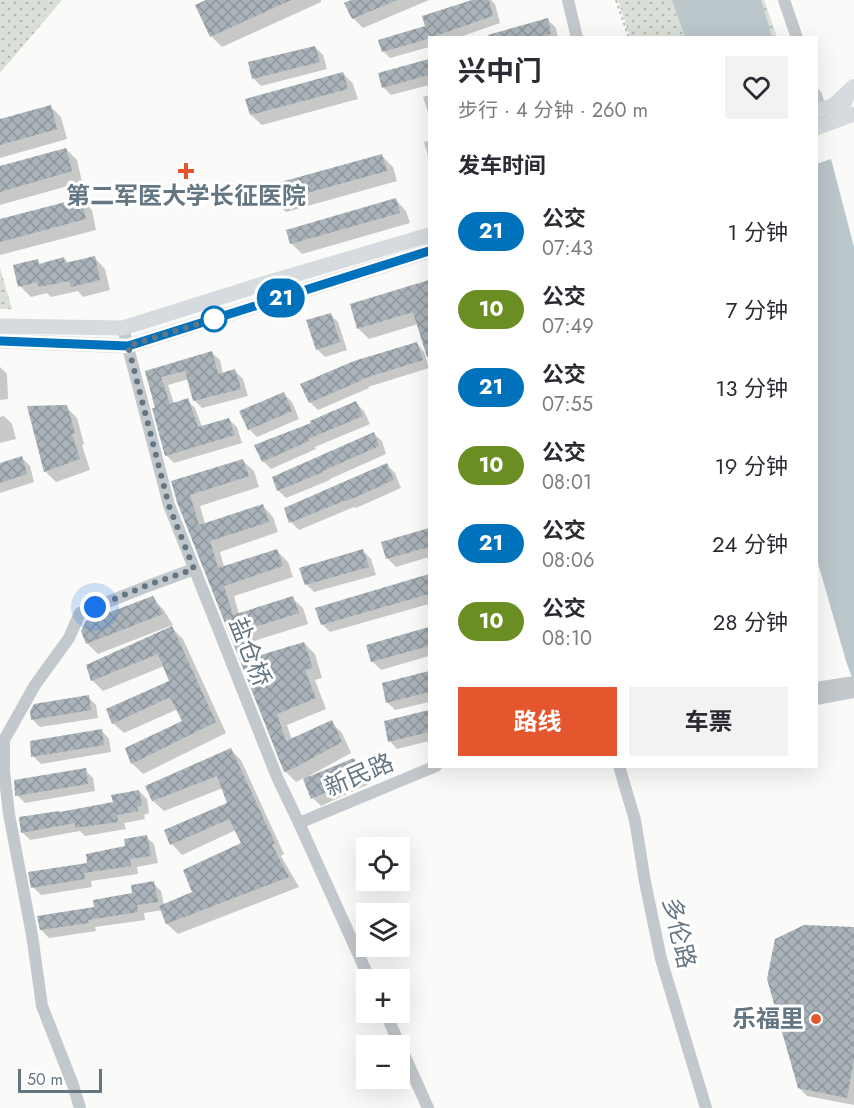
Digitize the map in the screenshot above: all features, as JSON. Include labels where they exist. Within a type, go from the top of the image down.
[{"type":"highway","points":[[822,105],[854,88]]},
{"type":"main road","points":[[822,105],[854,99]]},
{"type":"main road","points":[[821,126],[854,114]]},
{"type":"main road","points":[[0,326],[123,328],[428,235]]},
{"type":"main road","points":[[0,341],[128,346],[428,251]]},
{"type":"street","points":[[568,0],[577,36]]},
{"type":"street","points":[[784,0],[796,36]]},
{"type":"street","points":[[821,126],[822,105]]},
{"type":"street","name":"盐仓桥","points":[[123,328],[169,506],[277,777],[365,969]]},
{"type":"street","points":[[80,1108],[42,1006],[32,935],[9,814],[4,771],[4,740],[35,685],[69,638],[80,613],[194,569]]},
{"type":"street","points":[[818,688],[852,688]]},
{"type":"street","points":[[818,698],[852,688]]},
{"type":"street","name":"新民路","points":[[299,823],[431,768]]},
{"type":"street","name":"多伦路","points":[[620,768],[635,820],[661,959],[706,1108]]},
{"type":"street","points":[[390,1023],[428,1108]]},
{"type":"path","points":[[616,0],[628,36]]},
{"type":"shaded area","points":[[0,0],[62,0],[0,73]]},
{"type":"shaded area","points":[[618,0],[764,0],[777,36],[630,36]]},
{"type":"shaded area","points":[[672,0],[761,0],[772,36],[685,36]]},
{"type":"shaded area","points":[[831,159],[854,247],[854,683],[818,563],[818,163]]},
{"type":"shaded area","points":[[0,268],[12,309],[0,309]]},
{"type":"building","points":[[206,0],[291,0],[210,37],[195,5]]},
{"type":"building","points":[[351,0],[397,0],[352,19],[344,3]]},
{"type":"building","points":[[472,0],[489,0],[493,16],[382,52],[378,40],[425,26],[422,16]]},
{"type":"building","points":[[548,18],[551,34],[545,36],[488,35]]},
{"type":"building","points":[[315,46],[320,62],[252,79],[248,62]]},
{"type":"building","points":[[428,59],[428,75],[382,88],[378,73]]},
{"type":"building","points":[[343,72],[348,89],[250,115],[245,99]]},
{"type":"building","points":[[51,105],[57,129],[0,145],[0,119]]},
{"type":"building","points":[[66,148],[72,171],[0,192],[0,166]]},
{"type":"building","points":[[382,154],[387,171],[274,202],[270,185]]},
{"type":"building","points":[[81,198],[86,219],[0,242],[0,219]]},
{"type":"building","points":[[396,198],[400,213],[290,244],[286,230]]},
{"type":"building","points":[[95,256],[100,280],[71,287],[69,281],[39,287],[37,282],[18,287],[13,265],[38,259],[39,264],[64,257],[65,263]]},
{"type":"building","points":[[428,280],[428,356],[413,312],[357,329],[350,304]]},
{"type":"building","points":[[331,313],[340,342],[316,350],[306,320]]},
{"type":"building","points":[[417,342],[423,360],[362,379],[309,403],[300,384],[354,361]]},
{"type":"building","points":[[212,351],[218,374],[235,369],[241,389],[193,401],[185,371],[161,377],[170,404],[188,398],[198,427],[229,418],[235,435],[165,456],[145,371]]},
{"type":"building","points":[[284,392],[292,411],[248,430],[239,411]]},
{"type":"building","points":[[356,401],[363,416],[308,439],[309,441],[262,462],[254,445],[311,423],[310,421]]},
{"type":"building","points":[[67,405],[75,433],[72,434],[80,459],[44,472],[27,406]]},
{"type":"building","points":[[374,432],[379,446],[277,491],[272,477]]},
{"type":"building","points":[[22,456],[27,474],[0,483],[0,463]]},
{"type":"building","points":[[243,459],[249,476],[190,495],[199,525],[263,504],[269,522],[210,541],[218,568],[277,549],[283,566],[224,586],[233,615],[293,596],[299,613],[245,630],[254,657],[304,642],[313,668],[305,670],[316,698],[277,714],[286,741],[332,720],[342,742],[284,772],[177,502],[171,481]]},
{"type":"building","points":[[387,463],[394,480],[289,523],[284,508]]},
{"type":"building","points":[[428,528],[428,547],[386,559],[381,542]]},
{"type":"building","points":[[363,549],[369,567],[305,585],[299,568]]},
{"type":"building","points":[[428,574],[428,594],[321,625],[315,608]]},
{"type":"building","points":[[153,596],[163,614],[86,644],[81,631],[86,621]]},
{"type":"building","points":[[172,626],[216,722],[131,764],[125,748],[182,721],[170,697],[112,724],[106,709],[169,681],[158,654],[91,681],[86,665]]},
{"type":"building","points":[[428,627],[428,646],[371,662],[366,645]]},
{"type":"building","points":[[428,671],[428,692],[386,703],[382,683]]},
{"type":"building","points":[[89,695],[91,710],[31,720],[30,711],[34,704]]},
{"type":"building","points":[[428,710],[428,732],[388,742],[384,721]]},
{"type":"building","points":[[102,729],[104,745],[31,757],[30,741]]},
{"type":"building","points":[[231,748],[275,843],[272,845],[289,877],[166,924],[159,906],[192,892],[183,870],[241,843],[229,819],[170,845],[164,830],[227,803],[217,776],[152,801],[145,786]]},
{"type":"building","points":[[354,758],[362,776],[311,799],[303,779]]},
{"type":"building","points":[[86,768],[88,784],[15,796],[14,780]]},
{"type":"building","points":[[139,790],[142,805],[137,807],[138,811],[117,815],[118,822],[75,828],[75,823],[21,833],[19,817],[113,802],[111,795]]},
{"type":"building","points":[[147,835],[151,856],[130,859],[131,866],[84,873],[85,879],[31,888],[28,872],[87,863],[86,854],[125,846],[124,839]]},
{"type":"building","points":[[154,881],[158,902],[137,905],[138,912],[88,920],[89,923],[40,930],[37,916],[94,907],[93,900],[132,893],[131,885]]},
{"type":"building","name":"乐福里","points":[[804,925],[854,927],[854,1060],[847,1098],[798,1088],[767,979],[775,939]]},
{"type":"bus line","name":"21","points":[[0,341],[128,346],[428,251]]},
{"type":"place","name":"第二军医大学长征医院","points":[[186,171]]},
{"type":"place","name":"乐福里","points":[[816,1019]]},
{"type":"route","points":[[95,607],[194,569],[169,506],[128,346],[214,319]]}]
